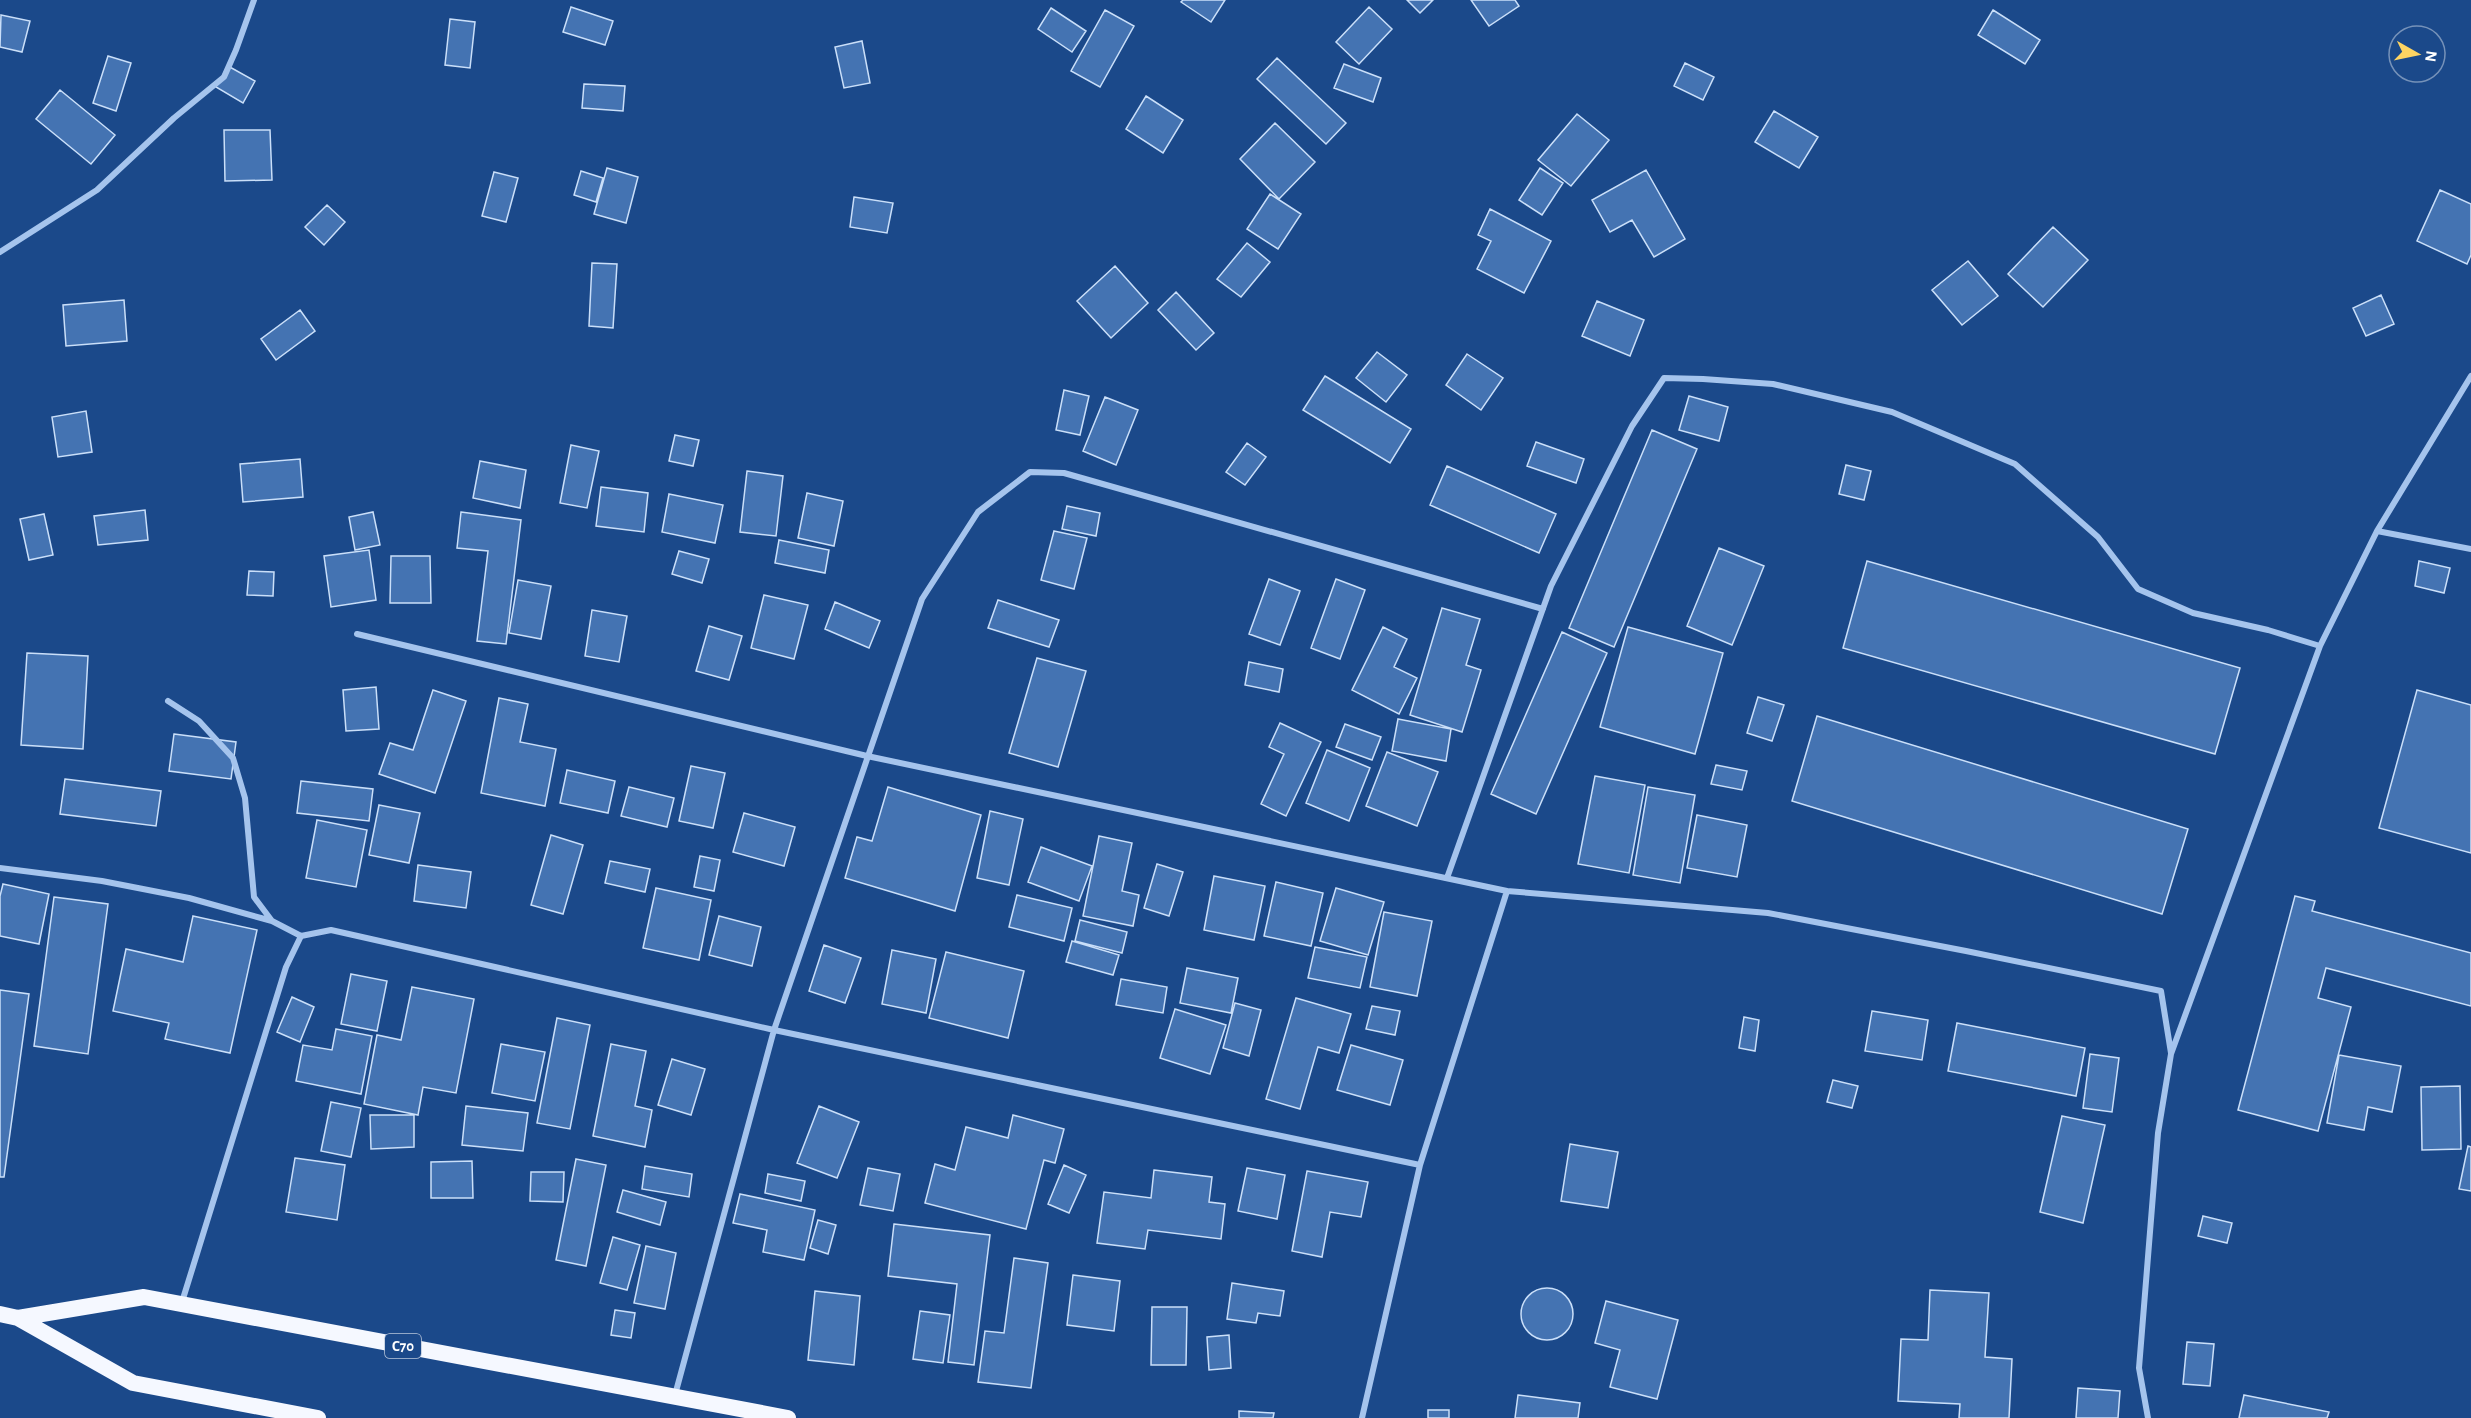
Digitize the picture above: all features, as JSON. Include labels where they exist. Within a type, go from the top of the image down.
[{"type":"highway","name":"C70","points":[[18,1318],[144,1297],[788,1418]]},
{"type":"highway","name":"C70","points":[[0,1314],[18,1318],[133,1383],[318,1418]]},
{"type":"street","points":[[0,252],[97,190],[174,118],[224,77],[254,0]]},
{"type":"street","points":[[2148,1418],[2139,1368],[2158,1133],[2171,1054],[2320,646],[2377,531],[2471,376]]},
{"type":"street","points":[[1447,878],[1551,586],[1632,426],[1664,378],[1703,378],[1773,384],[1892,412],[2015,464],[2098,537],[2138,589],[2193,613],[2268,630],[2320,646]]},
{"type":"street","points":[[675,1396],[774,1030],[867,756],[922,599],[978,512],[1030,472],[1064,473],[1543,609]]},
{"type":"street","points":[[2377,531],[2471,549]]},
{"type":"street","points":[[357,634],[867,756],[1507,891],[1768,913],[2161,992],[2171,1054]]},
{"type":"street","points":[[168,701],[199,721],[233,758],[245,798],[254,897],[272,921]]},
{"type":"street","points":[[0,868],[124,885],[189,898],[272,921],[301,936],[331,930],[774,1030],[1420,1165]]},
{"type":"street","points":[[1362,1418],[1420,1165],[1507,891]]},
{"type":"street","points":[[181,1305],[286,967],[301,936]]},
{"type":"building","points":[[1183,0],[1225,0],[1211,22],[1181,2]]},
{"type":"building","points":[[1407,0],[1433,0],[1420,13]]},
{"type":"building","points":[[1471,0],[1515,0],[1519,6],[1489,26]]},
{"type":"building","points":[[571,7],[613,21],[605,45],[563,32]]},
{"type":"building","points":[[1369,7],[1392,29],[1359,64],[1336,42]]},
{"type":"building","points":[[1051,8],[1086,31],[1072,52],[1038,29]]},
{"type":"building","points":[[1105,10],[1134,26],[1100,87],[1071,71]]},
{"type":"building","points":[[1993,10],[2040,40],[2025,64],[1978,35]]},
{"type":"building","points":[[1,15],[30,21],[22,52],[0,47]]},
{"type":"building","points":[[450,19],[475,22],[470,68],[445,65]]},
{"type":"building","points":[[862,41],[870,83],[844,88],[835,47]]},
{"type":"building","points":[[108,56],[131,63],[116,111],[93,103]]},
{"type":"building","points":[[1277,58],[1346,123],[1326,144],[1257,79]]},
{"type":"building","points":[[1685,63],[1714,77],[1703,100],[1674,86]]},
{"type":"building","points":[[1344,64],[1381,78],[1373,102],[1334,88]]},
{"type":"building","points":[[228,66],[255,81],[243,103],[216,87]]},
{"type":"building","points":[[584,84],[625,86],[623,111],[582,108]]},
{"type":"building","points":[[60,90],[115,135],[91,164],[36,119]]},
{"type":"building","points":[[1146,96],[1183,120],[1163,153],[1126,129]]},
{"type":"building","points":[[1774,111],[1818,137],[1799,168],[1755,142]]},
{"type":"building","points":[[1577,114],[1609,140],[1571,186],[1538,160]]},
{"type":"building","points":[[1275,123],[1315,162],[1279,199],[1240,159]]},
{"type":"building","points":[[224,130],[270,130],[272,180],[225,181]]},
{"type":"building","points":[[607,168],[638,177],[626,223],[594,214]]},
{"type":"building","points":[[1540,168],[1563,183],[1542,215],[1519,200]]},
{"type":"building","points":[[1646,170],[1685,239],[1654,257],[1632,220],[1610,232],[1592,200]]},
{"type":"building","points":[[581,171],[603,178],[596,202],[574,195]]},
{"type":"building","points":[[494,172],[518,178],[506,222],[482,216]]},
{"type":"building","points":[[2440,190],[2471,204],[2471,255],[2467,264],[2417,241]]},
{"type":"building","points":[[1270,194],[1301,214],[1278,249],[1247,229]]},
{"type":"building","points":[[854,197],[893,203],[887,233],[850,227]]},
{"type":"building","points":[[327,205],[345,222],[324,245],[305,227]]},
{"type":"building","points":[[1490,209],[1551,241],[1524,293],[1477,269],[1491,241],[1478,235]]},
{"type":"building","points":[[2053,227],[2088,260],[2043,307],[2008,274]]},
{"type":"building","points":[[1247,243],[1270,262],[1241,297],[1217,279]]},
{"type":"building","points":[[1968,261],[1998,296],[1962,325],[1932,290]]},
{"type":"building","points":[[592,263],[617,264],[613,328],[589,326]]},
{"type":"building","points":[[1115,266],[1148,303],[1111,338],[1077,301]]},
{"type":"building","points":[[1176,292],[1214,333],[1196,350],[1158,310]]},
{"type":"building","points":[[2381,295],[2394,324],[2366,336],[2353,308]]},
{"type":"building","points":[[124,300],[127,341],[66,346],[63,305]]},
{"type":"building","points":[[1597,301],[1644,320],[1630,356],[1582,336]]},
{"type":"building","points":[[300,310],[315,331],[276,360],[261,339]]},
{"type":"building","points":[[1377,352],[1407,375],[1386,402],[1356,378]]},
{"type":"building","points":[[1467,354],[1503,378],[1481,410],[1446,385]]},
{"type":"building","points":[[1325,376],[1411,429],[1390,463],[1303,410]]},
{"type":"building","points":[[1064,390],[1089,396],[1080,435],[1056,430]]},
{"type":"building","points":[[1689,396],[1728,407],[1719,441],[1679,430]]},
{"type":"building","points":[[1105,397],[1138,410],[1116,465],[1083,451]]},
{"type":"building","points":[[86,411],[92,452],[58,457],[52,417]]},
{"type":"building","points":[[1652,430],[1697,449],[1614,647],[1569,628]]},
{"type":"building","points":[[675,435],[699,440],[693,466],[669,461]]},
{"type":"building","points":[[1536,442],[1584,459],[1576,483],[1527,466]]},
{"type":"building","points":[[1247,443],[1266,457],[1245,485],[1226,472]]},
{"type":"building","points":[[571,445],[599,451],[587,508],[560,503]]},
{"type":"building","points":[[300,459],[303,497],[243,502],[240,464]]},
{"type":"building","points":[[480,461],[526,470],[520,508],[473,498]]},
{"type":"building","points":[[1846,465],[1871,471],[1864,500],[1839,494]]},
{"type":"building","points":[[1447,466],[1556,514],[1539,553],[1430,505]]},
{"type":"building","points":[[747,471],[783,476],[776,536],[740,532]]},
{"type":"building","points":[[601,487],[648,493],[644,532],[596,526]]},
{"type":"building","points":[[807,493],[843,501],[834,546],[798,538]]},
{"type":"building","points":[[669,494],[723,505],[715,543],[662,532]]},
{"type":"building","points":[[1067,506],[1100,513],[1096,536],[1062,529]]},
{"type":"building","points":[[145,510],[148,540],[98,545],[94,516]]},
{"type":"building","points":[[373,512],[380,545],[355,550],[349,517]]},
{"type":"building","points":[[461,512],[521,520],[506,644],[477,641],[488,551],[457,548]]},
{"type":"building","points":[[44,514],[53,555],[29,560],[20,519]]},
{"type":"building","points":[[1054,531],[1087,538],[1074,589],[1041,580]]},
{"type":"building","points":[[779,540],[829,550],[825,573],[775,563]]},
{"type":"building","points":[[1719,548],[1764,566],[1732,645],[1687,626]]},
{"type":"building","points":[[369,550],[376,600],[331,607],[324,556]]},
{"type":"building","points":[[679,551],[709,559],[702,583],[672,574]]},
{"type":"building","points":[[391,556],[430,556],[431,603],[390,603]]},
{"type":"building","points":[[1867,561],[2240,668],[2215,754],[1843,648]]},
{"type":"building","points":[[2419,561],[2450,568],[2444,593],[2415,586]]},
{"type":"building","points":[[249,571],[274,572],[273,596],[247,595]]},
{"type":"building","points":[[1269,579],[1300,591],[1280,645],[1249,634]]},
{"type":"building","points":[[1336,579],[1365,590],[1340,659],[1311,648]]},
{"type":"building","points":[[518,580],[551,586],[541,639],[509,633]]},
{"type":"building","points":[[764,595],[808,605],[794,659],[751,648]]},
{"type":"building","points":[[998,600],[1059,620],[1049,647],[988,628]]},
{"type":"building","points":[[835,602],[880,621],[869,648],[825,629]]},
{"type":"building","points":[[1442,608],[1480,619],[1466,665],[1481,670],[1462,732],[1410,715]]},
{"type":"building","points":[[592,610],[627,616],[619,662],[585,656]]},
{"type":"building","points":[[709,626],[742,636],[729,680],[696,671]]},
{"type":"building","points":[[1383,627],[1407,639],[1394,667],[1417,678],[1399,714],[1352,690]]},
{"type":"building","points":[[1628,627],[1723,653],[1695,754],[1600,727]]},
{"type":"building","points":[[1562,632],[1607,653],[1536,814],[1491,794]]},
{"type":"building","points":[[27,653],[88,656],[83,749],[21,745]]},
{"type":"building","points":[[1037,658],[1086,671],[1058,767],[1009,753]]},
{"type":"building","points":[[1249,662],[1283,669],[1279,692],[1245,685]]},
{"type":"building","points":[[376,687],[379,729],[346,731],[343,690]]},
{"type":"building","points":[[433,690],[466,701],[435,793],[379,774],[390,743],[413,750]]},
{"type":"building","points":[[2417,690],[2471,705],[2471,853],[2379,828]]},
{"type":"building","points":[[1758,697],[1784,705],[1772,741],[1747,733]]},
{"type":"building","points":[[499,698],[528,704],[520,742],[556,749],[545,806],[481,793]]},
{"type":"building","points":[[1817,716],[2188,829],[2162,914],[1792,801]]},
{"type":"building","points":[[1398,719],[1451,729],[1446,761],[1392,751]]},
{"type":"building","points":[[1280,723],[1321,742],[1286,816],[1261,804],[1284,754],[1269,747]]},
{"type":"building","points":[[1345,724],[1381,737],[1372,760],[1336,747]]},
{"type":"building","points":[[174,734],[236,742],[231,779],[169,771]]},
{"type":"building","points":[[1327,750],[1370,768],[1349,821],[1306,803]]},
{"type":"building","points":[[1387,752],[1438,772],[1417,826],[1366,806]]},
{"type":"building","points":[[1716,765],[1747,771],[1742,790],[1711,784]]},
{"type":"building","points":[[691,766],[725,773],[713,828],[679,821]]},
{"type":"building","points":[[567,770],[615,781],[608,813],[560,803]]},
{"type":"building","points":[[1595,776],[1645,785],[1629,873],[1578,864]]},
{"type":"building","points":[[65,779],[161,791],[156,826],[60,814]]},
{"type":"building","points":[[301,781],[373,789],[369,821],[297,813]]},
{"type":"building","points":[[629,787],[674,798],[667,827],[621,816]]},
{"type":"building","points":[[888,787],[981,815],[955,911],[845,878],[857,837],[872,841]]},
{"type":"building","points":[[1648,787],[1695,795],[1680,883],[1633,875]]},
{"type":"building","points":[[379,805],[420,813],[409,863],[369,855]]},
{"type":"building","points":[[990,811],[1023,819],[1009,885],[977,878]]},
{"type":"building","points":[[744,813],[795,827],[784,866],[733,852]]},
{"type":"building","points":[[1697,815],[1747,825],[1737,877],[1687,868]]},
{"type":"building","points":[[317,820],[367,830],[356,887],[306,878]]},
{"type":"building","points":[[551,835],[583,845],[563,914],[531,905]]},
{"type":"building","points":[[1099,836],[1132,843],[1122,891],[1139,895],[1133,926],[1083,916]]},
{"type":"building","points":[[1041,847],[1092,866],[1079,901],[1028,882]]},
{"type":"building","points":[[700,856],[720,860],[714,891],[694,887]]},
{"type":"building","points":[[610,861],[650,869],[645,892],[605,883]]},
{"type":"building","points":[[1157,864],[1183,872],[1169,916],[1144,908]]},
{"type":"building","points":[[418,865],[471,872],[466,908],[414,901]]},
{"type":"building","points":[[1214,876],[1265,886],[1254,940],[1204,930]]},
{"type":"building","points":[[1276,882],[1323,893],[1311,946],[1264,936]]},
{"type":"building","points":[[3,884],[49,894],[39,944],[0,936],[0,896]]},
{"type":"building","points":[[656,888],[711,900],[699,960],[643,948]]},
{"type":"building","points":[[1336,888],[1384,902],[1368,955],[1320,941]]},
{"type":"building","points":[[1017,895],[1072,908],[1064,941],[1009,927]]},
{"type":"building","points":[[2295,896],[2315,901],[2312,911],[2471,953],[2471,1006],[2326,968],[2318,998],[2351,1007],[2318,1131],[2238,1110]]},
{"type":"building","points":[[54,897],[108,904],[88,1054],[34,1046]]},
{"type":"building","points":[[1384,912],[1432,921],[1417,996],[1370,987]]},
{"type":"building","points":[[193,916],[257,930],[230,1053],[165,1039],[169,1023],[113,1011],[126,949],[183,962]]},
{"type":"building","points":[[719,916],[761,927],[752,966],[709,955]]},
{"type":"building","points":[[1080,920],[1127,932],[1122,953],[1075,941]]},
{"type":"building","points":[[1072,941],[1119,955],[1113,975],[1066,962]]},
{"type":"building","points":[[824,945],[861,958],[845,1003],[809,991]]},
{"type":"building","points":[[1315,947],[1367,957],[1360,988],[1308,978]]},
{"type":"building","points":[[892,950],[936,959],[926,1013],[882,1004]]},
{"type":"building","points":[[946,952],[1024,971],[1008,1038],[929,1018]]},
{"type":"building","points":[[1187,968],[1238,978],[1231,1013],[1180,1003]]},
{"type":"building","points":[[351,974],[387,981],[377,1031],[341,1024]]},
{"type":"building","points":[[1121,979],[1167,987],[1163,1013],[1116,1005]]},
{"type":"building","points":[[412,987],[474,999],[456,1093],[423,1087],[418,1115],[364,1104],[377,1035],[401,1040]]},
{"type":"building","points":[[0,990],[29,994],[4,1177],[0,1177]]},
{"type":"building","points":[[292,997],[314,1007],[300,1042],[277,1032]]},
{"type":"building","points":[[1296,998],[1351,1014],[1339,1053],[1318,1047],[1300,1109],[1266,1099]]},
{"type":"building","points":[[1235,1003],[1261,1010],[1249,1056],[1223,1048]]},
{"type":"building","points":[[1372,1006],[1400,1011],[1395,1035],[1366,1029]]},
{"type":"building","points":[[1175,1009],[1226,1025],[1210,1074],[1160,1058]]},
{"type":"building","points":[[1872,1011],[1928,1020],[1922,1060],[1865,1051]]},
{"type":"building","points":[[1744,1017],[1759,1020],[1755,1051],[1739,1048]]},
{"type":"building","points":[[557,1018],[590,1025],[570,1129],[537,1123]]},
{"type":"building","points":[[1957,1023],[2085,1048],[2076,1096],[1948,1071]]},
{"type":"building","points":[[336,1029],[372,1036],[361,1094],[296,1081],[303,1045],[332,1050]]},
{"type":"building","points":[[501,1044],[545,1052],[535,1101],[492,1093]]},
{"type":"building","points":[[611,1044],[646,1051],[635,1106],[652,1110],[645,1147],[593,1136]]},
{"type":"building","points":[[1351,1045],[1403,1060],[1390,1105],[1337,1090]]},
{"type":"building","points":[[2090,1054],[2119,1058],[2112,1112],[2083,1108]]},
{"type":"building","points":[[2339,1055],[2401,1066],[2392,1112],[2368,1107],[2364,1130],[2327,1123]]},
{"type":"building","points":[[672,1059],[705,1069],[691,1115],[658,1105]]},
{"type":"building","points":[[1833,1080],[1858,1086],[1852,1108],[1827,1102]]},
{"type":"building","points":[[2460,1086],[2461,1149],[2422,1150],[2421,1087]]},
{"type":"building","points":[[331,1102],[361,1108],[351,1157],[321,1151]]},
{"type":"building","points":[[466,1106],[528,1113],[523,1151],[462,1145]]},
{"type":"building","points":[[819,1106],[859,1122],[837,1178],[797,1163]]},
{"type":"building","points":[[370,1115],[414,1115],[414,1147],[371,1149]]},
{"type":"building","points":[[1013,1115],[1064,1129],[1055,1163],[1044,1160],[1026,1229],[925,1203],[935,1164],[955,1170],[966,1127],[1008,1138]]},
{"type":"building","points":[[2062,1116],[2105,1125],[2083,1223],[2040,1212]]},
{"type":"building","points":[[1570,1144],[1618,1152],[1608,1208],[1561,1201]]},
{"type":"building","points":[[2468,1146],[2471,1147],[2471,1191],[2459,1189]]},
{"type":"building","points":[[295,1158],[345,1165],[337,1220],[286,1212]]},
{"type":"building","points":[[576,1159],[606,1165],[586,1266],[556,1260]]},
{"type":"building","points":[[472,1161],[473,1198],[431,1198],[431,1162]]},
{"type":"building","points":[[1064,1165],[1086,1175],[1069,1213],[1048,1204]]},
{"type":"building","points":[[645,1166],[692,1174],[689,1197],[642,1189]]},
{"type":"building","points":[[868,1168],[900,1174],[893,1211],[860,1205]]},
{"type":"building","points":[[1247,1168],[1285,1175],[1277,1219],[1238,1211]]},
{"type":"building","points":[[1154,1170],[1212,1177],[1209,1202],[1225,1204],[1221,1239],[1148,1230],[1145,1249],[1097,1243],[1104,1192],[1151,1198]]},
{"type":"building","points":[[1307,1171],[1368,1182],[1361,1217],[1330,1212],[1322,1257],[1292,1251]]},
{"type":"building","points":[[531,1172],[564,1172],[563,1202],[530,1201]]},
{"type":"building","points":[[768,1174],[805,1181],[801,1201],[765,1193]]},
{"type":"building","points":[[623,1190],[666,1202],[660,1225],[617,1212]]},
{"type":"building","points":[[740,1194],[815,1210],[804,1260],[763,1252],[767,1230],[733,1223]]},
{"type":"building","points":[[2203,1216],[2232,1223],[2227,1243],[2198,1236]]},
{"type":"building","points":[[818,1220],[836,1225],[828,1254],[810,1248]]},
{"type":"building","points":[[894,1224],[990,1235],[974,1365],[948,1362],[957,1284],[888,1276]]},
{"type":"building","points":[[613,1237],[640,1245],[627,1290],[600,1283]]},
{"type":"building","points":[[646,1246],[676,1253],[665,1309],[634,1303]]},
{"type":"building","points":[[1014,1258],[1048,1263],[1031,1388],[978,1382],[985,1331],[1004,1333]]},
{"type":"building","points":[[1073,1275],[1120,1281],[1114,1331],[1067,1325]]},
{"type":"building","points":[[1232,1283],[1284,1291],[1280,1316],[1258,1313],[1256,1323],[1227,1319]]},
{"type":"building","points":[[1547,1288],[1557,1290],[1565,1296],[1571,1304],[1573,1314],[1571,1324],[1565,1332],[1557,1338],[1547,1340],[1537,1338],[1529,1332],[1523,1324],[1521,1314],[1523,1304],[1529,1296],[1537,1290]]},
{"type":"building","points":[[1930,1290],[1989,1293],[1985,1357],[2012,1359],[2009,1418],[1959,1418],[1960,1404],[1898,1401],[1901,1339],[1928,1340]]},
{"type":"building","points":[[815,1291],[860,1296],[854,1365],[808,1360]]},
{"type":"building","points":[[1606,1301],[1678,1320],[1657,1399],[1610,1387],[1620,1350],[1595,1343]]},
{"type":"building","points":[[1152,1307],[1187,1307],[1186,1365],[1151,1365]]},
{"type":"building","points":[[615,1310],[635,1313],[631,1338],[611,1335]]},
{"type":"building","points":[[920,1311],[950,1315],[943,1363],[913,1359]]},
{"type":"building","points":[[1229,1335],[1231,1368],[1209,1370],[1207,1337]]},
{"type":"building","points":[[2187,1342],[2214,1344],[2210,1386],[2183,1384]]},
{"type":"building","points":[[2078,1388],[2120,1391],[2118,1418],[2076,1418]]},
{"type":"building","points":[[1518,1395],[1580,1403],[1578,1418],[1515,1418]]},
{"type":"building","points":[[2244,1395],[2329,1412],[2327,1418],[2239,1418]]},
{"type":"building","points":[[1428,1410],[1449,1410],[1449,1418],[1428,1418]]},
{"type":"building","points":[[1239,1411],[1274,1413],[1273,1418],[1239,1418]]}]
